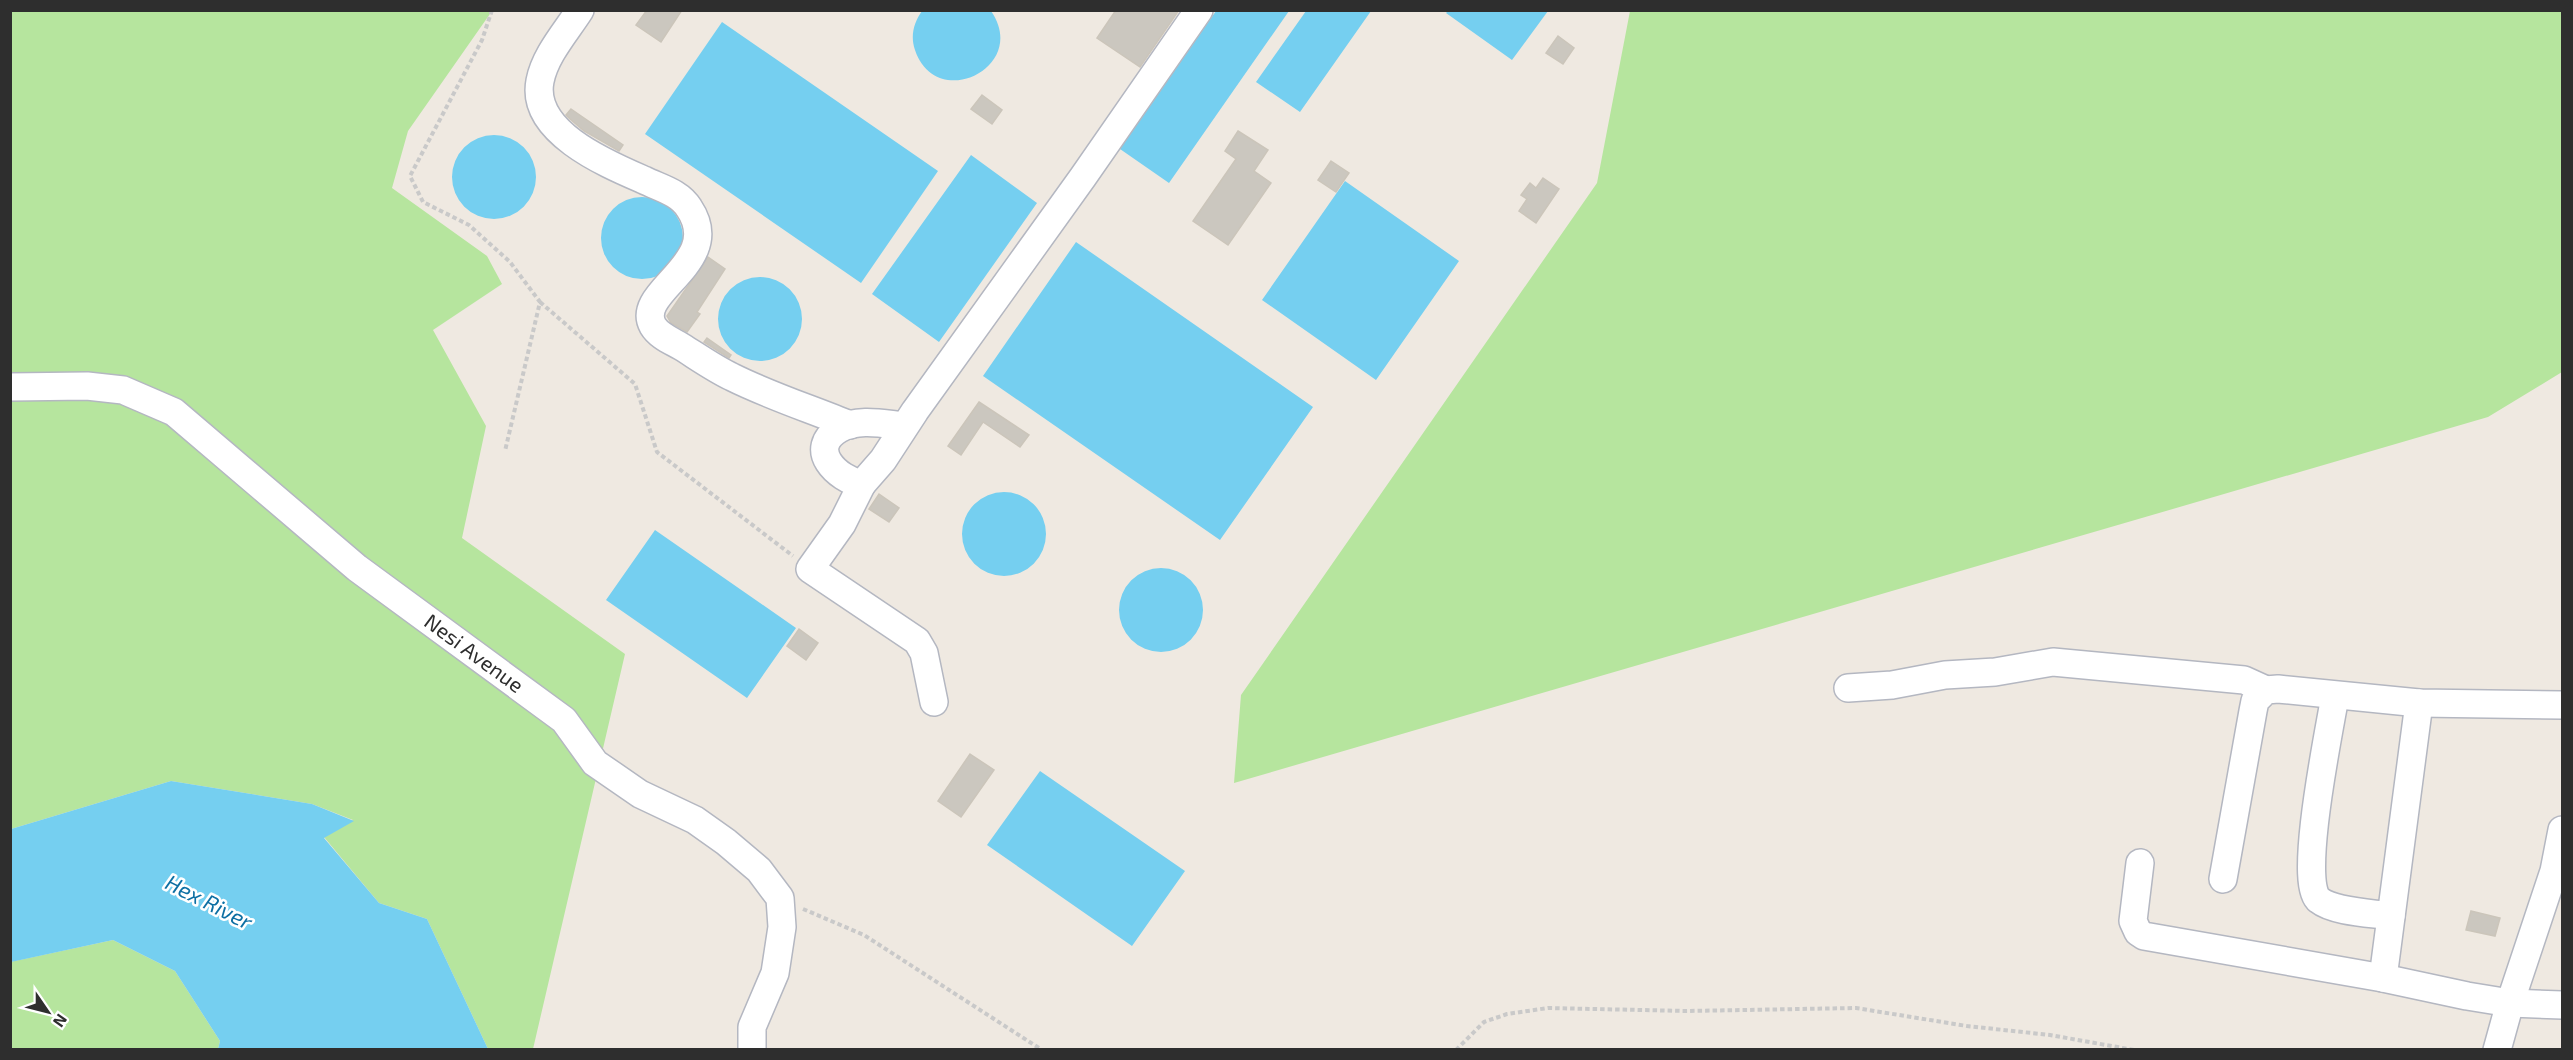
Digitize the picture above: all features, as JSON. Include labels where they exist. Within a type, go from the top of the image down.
[{"type":"street","points":[[580,10],[552,52],[540,80],[541,104],[550,120],[563,135],[595,158],[678,195],[689,208],[696,222],[698,237],[692,255],[680,274],[653,302],[649,317],[652,324],[662,334],[732,377],[850,425]]},
{"type":"street","points":[[934,702],[924,653],[917,641],[810,569],[830,543],[862,484],[883,460],[904,426],[1083,177],[1199,10]]},
{"type":"street","name":"Nesi Avenue","points":[[10,387],[87,386],[123,390],[174,412],[357,568],[564,720],[595,763],[640,794],[695,820],[726,842],[759,870],[780,898]]},
{"type":"street","points":[[862,484],[844,478],[829,462],[825,453],[828,441],[838,429],[850,425],[865,423],[904,426]]},
{"type":"street","points":[[1848,688],[1892,685],[1945,675],[1995,672],[2053,662],[2244,680],[2266,690],[2278,689],[2335,696],[2419,703],[2562,705]]},
{"type":"street","points":[[2223,879],[2253,711],[2256,701],[2266,690]]},
{"type":"street","points":[[2335,696],[2319,790],[2312,868],[2313,891],[2318,900],[2328,905],[2391,916]]},
{"type":"street","points":[[2383,978],[2419,703]]},
{"type":"street","points":[[2497,1050],[2510,1003],[2554,871],[2562,830]]},
{"type":"street","points":[[2140,863],[2133,921],[2138,932],[2144,936],[2510,1003],[2562,1005]]},
{"type":"street","points":[[752,1050],[752,1027],[775,973],[780,949],[782,927],[780,898]]},
{"type":"path","points":[[492,10],[482,40],[410,176],[423,202],[469,225],[510,262],[540,302],[635,384],[657,452],[810,569]]},
{"type":"path","points":[[505,451],[540,302]]},
{"type":"path","points":[[780,898],[864,935],[1042,1050]]},
{"type":"path","points":[[1456,1050],[1484,1022],[1507,1014],[1548,1008],[1688,1011],[1856,1008],[1967,1026],[2060,1036],[2134,1050]]},
{"type":"green space","points":[[11,11],[492,11],[408,131],[392,188],[487,256],[502,284],[433,330],[486,426],[462,538],[625,654],[533,1049],[488,1049],[427,919],[379,903],[324,837],[353,820],[312,804],[171,781],[11,829]]},
{"type":"green space","points":[[1630,11],[2562,11],[2562,372],[2488,417],[1234,783],[1241,695],[1597,183]]},
{"type":"green space","points":[[113,940],[175,971],[220,1041],[218,1049],[11,1049],[10,962]]},
{"type":"water","points":[[1548,10],[1512,60],[1446,13],[1448,11]]},
{"type":"water","points":[[922,11],[991,11],[1000,31],[999,50],[990,65],[975,75],[959,80],[941,78],[926,69],[915,50],[913,40],[915,24]]},
{"type":"water","points":[[1216,11],[1289,11],[1169,183],[1120,149]]},
{"type":"water","points":[[1306,11],[1371,11],[1300,112],[1256,82]]},
{"type":"water","points":[[722,22],[938,171],[861,283],[645,134]]},
{"type":"water","points":[[494,135],[510,138],[524,147],[533,161],[536,177],[533,193],[524,207],[510,216],[494,219],[478,216],[464,207],[455,193],[452,177],[455,161],[464,147],[478,138]]},
{"type":"water","points":[[971,155],[1037,203],[939,342],[872,294]]},
{"type":"water","points":[[1345,181],[1459,261],[1376,380],[1262,300]]},
{"type":"water","points":[[634,197],[650,197],[665,204],[676,215],[683,230],[680,254],[671,267],[650,279],[634,279],[619,272],[608,261],[601,246],[601,230],[608,215],[619,204]]},
{"type":"water","points":[[1076,242],[1313,407],[1220,540],[983,376]]},
{"type":"water","points":[[760,277],[776,280],[790,289],[799,303],[802,319],[799,335],[790,349],[776,358],[760,361],[744,358],[730,349],[721,335],[718,319],[721,303],[730,289],[744,280]]},
{"type":"water","points":[[1004,492],[1020,495],[1034,504],[1043,518],[1046,534],[1043,550],[1034,564],[1020,573],[1004,576],[988,573],[974,564],[965,550],[962,534],[965,518],[974,504],[988,495]]},
{"type":"water","points":[[655,530],[796,628],[747,698],[606,600]]},
{"type":"water","points":[[1161,568],[1177,571],[1191,580],[1200,594],[1203,610],[1200,626],[1191,640],[1177,649],[1161,652],[1145,649],[1131,640],[1122,626],[1119,610],[1122,594],[1131,580],[1145,571]]},
{"type":"water","points":[[1040,771],[1185,871],[1132,946],[987,845]]},
{"type":"water","name":"Hex River","points":[[171,781],[312,804],[354,821],[324,838],[379,903],[427,919],[488,1049],[218,1049],[220,1041],[175,971],[113,940],[11,962],[11,829]]},
{"type":"building","points":[[647,10],[682,10],[661,42],[636,25]]},
{"type":"building","points":[[1116,10],[1179,10],[1140,67],[1097,38]]},
{"type":"building","points":[[1558,36],[1574,48],[1563,64],[1546,53]]},
{"type":"building","points":[[982,95],[1002,110],[992,124],[971,109]]},
{"type":"building","points":[[571,109],[623,145],[619,151],[584,131],[570,119],[566,115]]},
{"type":"building","points":[[1238,131],[1268,150],[1254,171],[1271,183],[1228,245],[1193,221],[1236,159],[1225,151]]},
{"type":"building","points":[[1331,161],[1349,173],[1336,192],[1318,180]]},
{"type":"building","points":[[1543,178],[1559,189],[1536,223],[1519,211],[1527,199],[1521,195],[1530,183],[1536,188]]},
{"type":"building","points":[[708,257],[725,269],[697,312],[700,314],[687,332],[671,323],[667,316]]},
{"type":"building","points":[[707,338],[731,355],[729,358],[704,342]]},
{"type":"building","points":[[979,402],[1029,435],[1020,447],[983,422],[961,455],[948,446]]},
{"type":"building","points":[[879,494],[899,508],[889,522],[869,509]]},
{"type":"building","points":[[799,629],[818,643],[806,660],[787,646]]},
{"type":"building","points":[[970,754],[994,770],[961,817],[938,801]]},
{"type":"building","points":[[2471,911],[2500,918],[2495,936],[2466,930]]}]
